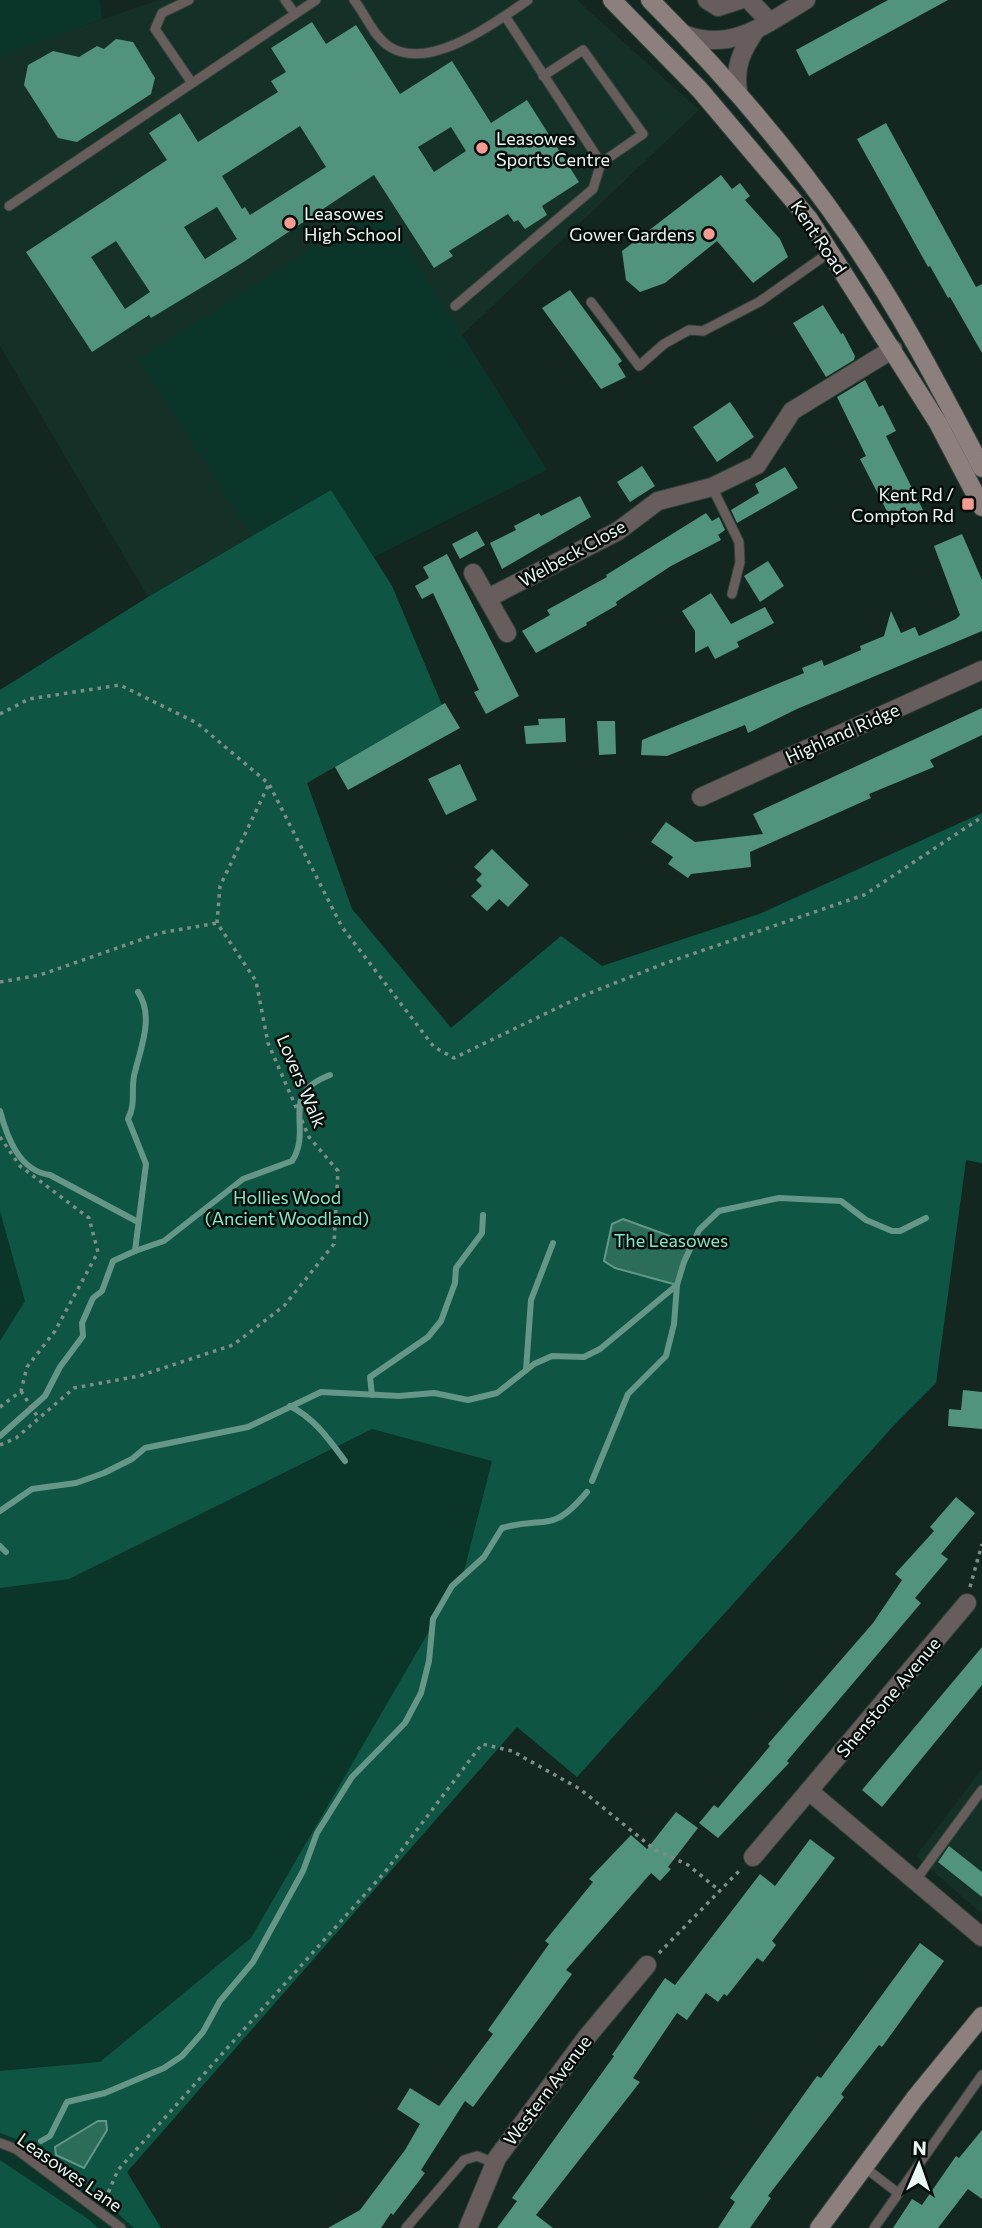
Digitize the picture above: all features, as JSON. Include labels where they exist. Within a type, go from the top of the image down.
[{"type":"main road","name":"Kent Road","points":[[612,0],[700,90],[769,168],[830,251],[893,349],[982,507]]},
{"type":"main road","name":"Kent Road","points":[[650,0],[738,91],[846,232],[922,354],[982,468]]},
{"type":"main road","points":[[819,2228],[915,2098],[982,2016]]},
{"type":"street","points":[[707,0],[718,7],[740,0]]},
{"type":"street","points":[[749,0],[762,26]]},
{"type":"street","points":[[685,35],[706,42],[762,26],[806,0]]},
{"type":"street","points":[[738,91],[735,75],[741,53],[762,26]]},
{"type":"street","name":"Welbeck Close","points":[[488,598],[618,531],[657,501],[712,487],[757,465],[792,411],[893,349]]},
{"type":"street","points":[[474,573],[507,632]]},
{"type":"street","name":"Highland Ridge","points":[[701,797],[982,670]]},
{"type":"street","name":"Shenstone Avenue","points":[[753,1857],[967,1603]]},
{"type":"street","points":[[808,1791],[982,1937]]},
{"type":"street","name":"Western Avenue","points":[[468,2228],[495,2163],[586,2038],[647,1965]]},
{"type":"lane","points":[[188,0],[162,13],[156,29],[192,83]]},
{"type":"lane","points":[[285,0],[295,14]]},
{"type":"lane","points":[[9,206],[316,0]]},
{"type":"lane","points":[[354,0],[378,36],[392,49],[404,52],[447,50],[528,0]]},
{"type":"lane","points":[[505,16],[601,163]]},
{"type":"lane","points":[[456,306],[593,189],[601,163],[643,134],[583,50],[543,76]]},
{"type":"lane","points":[[591,302],[639,366],[664,344],[689,330],[703,331],[759,302],[830,251]]},
{"type":"lane","points":[[712,487],[740,542],[740,562],[732,594]]},
{"type":"lane","points":[[915,1881],[982,1790]]},
{"type":"lane","points":[[874,2228],[982,2075]]},
{"type":"lane","name":"Leasowes Lane","points":[[0,2143],[16,2149],[121,2228]]},
{"type":"lane","points":[[406,2228],[464,2160],[477,2156],[495,2163]]},
{"type":"lane","points":[[864,2167],[898,2193]]},
{"type":"path","points":[[0,713],[29,699],[120,685],[197,723],[269,783],[342,927],[434,1047],[454,1058],[605,987],[864,895],[982,817]]},
{"type":"path","points":[[0,982],[40,975],[160,933],[217,923],[220,886],[269,783]]},
{"type":"path","name":"Lovers Walk","points":[[0,1445],[16,1438],[74,1388],[139,1376],[233,1345],[284,1306],[334,1244],[338,1171],[309,1137],[268,1043],[256,981],[217,923]]},
{"type":"path","points":[[0,1137],[20,1166],[89,1218],[98,1252],[55,1331],[27,1367],[21,1391],[0,1407]]},
{"type":"path","points":[[21,1391],[39,1419]]},
{"type":"path","points":[[967,1603],[982,1544]]},
{"type":"path","points":[[100,2212],[118,2170],[384,1872],[482,1744],[512,1751],[580,1789],[654,1849],[688,1865],[720,1891]]},
{"type":"path","points":[[647,1965],[753,1857]]},
{"type":"shaded area","name":"Leasowes High School","points":[[159,0],[577,0],[699,110],[462,335],[547,470],[331,491],[148,597],[0,346],[0,54]]},
{"type":"shaded area","points":[[623,1219],[692,1244],[677,1285],[615,1268],[604,1261],[612,1224]]},
{"type":"shaded area","points":[[982,1769],[982,1914],[916,1856]]},
{"type":"shaded area","points":[[98,2121],[106,2121],[107,2130],[84,2168],[56,2155],[55,2147]]},
{"type":"green space","points":[[0,0],[100,0],[102,19],[0,57]]},
{"type":"green space","name":"The Leasowes","points":[[380,204],[547,470],[374,557],[392,586],[442,705],[307,782],[352,909],[452,1028],[561,936],[602,966],[759,914],[982,813],[982,1163],[966,1160],[936,1383],[896,1423],[577,1777],[517,1727],[127,2172],[161,2228],[0,2228],[0,690],[148,597],[252,536],[138,360]]},
{"type":"green space","name":"The Leasowes","points":[[331,490],[392,586],[442,705],[307,783],[352,909],[451,1028],[561,936],[602,966],[759,914],[982,813],[982,1163],[966,1160],[936,1383],[896,1423],[577,1777],[517,1727],[127,2172],[161,2228],[134,2228],[46,2150],[0,2133],[0,2071],[100,2062],[251,1938],[464,1571],[492,1461],[372,1429],[69,1579],[0,1588],[0,1341],[25,1301],[0,1211],[0,690],[148,597]],"holes":[[[623,1219],[692,1244],[677,1285]]]},
{"type":"green space","points":[[0,2160],[88,2219],[98,2228],[0,2228]]},
{"type":"building","points":[[888,0],[948,0],[809,76],[796,50]]},
{"type":"building","points":[[312,22],[326,44],[356,25],[400,94],[452,61],[491,123],[527,100],[579,182],[542,206],[547,215],[525,229],[518,220],[514,222],[508,214],[449,251],[453,256],[434,268],[374,175],[242,263],[151,318],[149,315],[92,352],[26,252],[167,160],[149,133],[180,113],[198,142],[278,92],[271,81],[286,72],[271,48]],"holes":[[[300,126],[326,167],[250,215],[245,207],[242,209],[222,176]],[[451,127],[466,151],[434,172],[418,147]],[[217,207],[237,239],[205,259],[184,227]],[[116,241],[150,292],[125,309],[91,257]]]},
{"type":"building","points":[[116,39],[133,42],[155,78],[151,94],[77,142],[58,138],[24,85],[28,65],[53,51],[79,57],[97,46],[104,49]]},
{"type":"building","points":[[886,123],[976,287],[982,284],[982,353],[950,297],[948,298],[930,266],[928,267],[857,139]]},
{"type":"building","name":"Gower Gardens","points":[[721,175],[732,189],[740,183],[750,196],[745,200],[780,239],[788,257],[753,283],[717,241],[665,283],[640,292],[626,280],[622,251]]},
{"type":"building","points":[[570,290],[622,361],[618,364],[626,377],[601,389],[542,308]]},
{"type":"building","points":[[823,305],[855,356],[854,360],[826,377],[793,323]]},
{"type":"building","points":[[865,380],[879,407],[883,405],[896,431],[886,436],[923,510],[893,523],[860,459],[866,456],[837,397]]},
{"type":"building","points":[[730,402],[754,437],[717,462],[693,427]]},
{"type":"building","points":[[642,466],[655,486],[630,502],[617,482]]},
{"type":"building","points":[[785,467],[798,488],[737,523],[731,510],[759,493],[755,484]]},
{"type":"building","points":[[580,496],[591,517],[502,569],[490,543],[516,530],[514,526]]},
{"type":"building","points":[[706,513],[712,521],[719,517],[725,530],[718,535],[721,540],[671,566],[616,602],[617,605],[586,623],[587,625],[536,653],[522,631],[550,615],[547,610],[607,577],[606,575]]},
{"type":"building","points":[[477,531],[485,545],[460,559],[452,544]]},
{"type":"building","points":[[962,534],[982,580],[982,631],[797,709],[748,733],[745,725],[667,756],[641,755],[642,740],[804,673],[802,668],[822,660],[824,666],[861,650],[860,646],[884,636],[891,611],[901,633],[915,627],[919,636],[956,619],[960,615],[934,546]]},
{"type":"building","points":[[447,554],[519,696],[486,714],[474,692],[479,690],[433,593],[422,599],[415,586],[429,578],[423,567]]},
{"type":"building","points":[[768,561],[784,586],[760,602],[744,576]]},
{"type":"building","points":[[711,593],[731,624],[765,607],[774,623],[737,642],[739,647],[715,659],[708,646],[695,653],[695,631],[682,611]]},
{"type":"building","points":[[445,703],[460,728],[348,790],[335,767]]},
{"type":"building","points":[[982,708],[982,735],[930,760],[934,767],[869,794],[871,798],[750,852],[751,867],[691,874],[688,878],[668,864],[673,857],[651,842],[666,822],[695,842],[763,834],[753,814]]},
{"type":"building","points":[[565,718],[566,742],[526,744],[524,726],[539,725],[538,719]]},
{"type":"building","points":[[597,721],[615,721],[616,754],[599,755]]},
{"type":"building","points":[[460,764],[477,800],[446,815],[428,779]]},
{"type":"building","points":[[492,849],[529,885],[508,907],[499,899],[487,911],[471,896],[482,886],[476,880],[482,874],[474,867]]},
{"type":"building","points":[[963,1390],[982,1392],[982,1429],[948,1426],[949,1409],[961,1410]]},
{"type":"building","points":[[956,1497],[975,1513],[941,1554],[948,1559],[915,1598],[921,1603],[787,1761],[789,1763],[718,1838],[699,1823],[714,1805],[718,1808],[770,1746],[768,1744],[873,1623],[902,1580],[895,1574],[934,1531],[930,1527]]},
{"type":"building","points":[[982,1647],[982,1685],[882,1807],[862,1790]]},
{"type":"building","points":[[676,1812],[698,1828],[668,1867],[671,1869],[660,1881],[651,1873],[566,1970],[572,1974],[473,2107],[465,2101],[421,2170],[425,2173],[393,2215],[391,2213],[381,2228],[328,2228],[360,2210],[405,2150],[420,2124],[397,2109],[410,2088],[439,2106],[493,2034],[488,2030],[549,1944],[545,1941],[593,1882],[589,1879],[631,1835],[647,1849]]},
{"type":"building","points":[[810,1839],[835,1858],[772,1941],[776,1945],[763,1962],[757,1958],[727,1996],[724,1994],[718,2002],[706,1993],[687,2020],[677,2013],[633,2078],[640,2082],[536,2215],[553,2228],[497,2228],[517,2201],[512,2198],[614,2056],[612,2055],[665,1978],[675,1985],[760,1874],[775,1886]]},
{"type":"building","points":[[949,1846],[982,1872],[982,1897],[938,1862]]},
{"type":"building","points":[[920,1943],[944,1961],[882,2047],[879,2045],[841,2094],[844,2097],[768,2196],[771,2198],[750,2228],[718,2228],[735,2202],[730,2198],[817,2076],[821,2078]]},
{"type":"building","points":[[982,2130],[982,2199],[968,2189],[938,2228],[893,2228],[912,2199],[922,2205],[956,2156],[959,2158]]},
{"type":"waterway","points":[[0,1436],[45,1396],[60,1367],[83,1336],[82,1323],[93,1298],[102,1291],[113,1261],[135,1251],[146,1164],[128,1119],[146,1022],[143,1002],[138,992]]},
{"type":"waterway","points":[[135,1251],[164,1241],[243,1179],[292,1161],[300,1136],[300,1102],[314,1083],[330,1075]]},
{"type":"waterway","points":[[0,1111],[11,1142],[22,1160],[30,1167],[138,1222]]},
{"type":"waterway","points":[[0,1511],[32,1489],[76,1483],[104,1473],[132,1459],[145,1448],[248,1427],[321,1392],[399,1396],[434,1393],[468,1400],[497,1393],[534,1364],[552,1356],[584,1357],[600,1349],[677,1285],[699,1230],[719,1211],[779,1198],[841,1201],[866,1220],[892,1231],[900,1231],[926,1218]]},
{"type":"waterway","points":[[372,1395],[370,1377],[428,1337],[441,1321],[455,1283],[456,1268],[482,1233],[483,1215]]},
{"type":"waterway","points":[[526,1370],[531,1300],[553,1243]]},
{"type":"waterway","points":[[592,1481],[628,1394],[666,1356],[674,1324],[677,1285]]},
{"type":"waterway","points":[[290,1406],[314,1423],[345,1461]]},
{"type":"waterway","points":[[41,2141],[50,2136],[67,2102],[105,2093],[164,2068],[182,2056],[203,2032],[220,2001],[253,1962],[303,1871],[317,1833],[352,1777],[405,1723],[421,1693],[429,1661],[433,1619],[452,1586],[484,1557],[502,1528],[556,1519],[565,1514],[587,1492]]},
{"type":"waterway","points":[[0,1546],[6,1552]]},
{"type":"place","name":"Leasowes Sports Centre","points":[[482,148]]},
{"type":"place","name":"Leasowes High School","points":[[290,223]]},
{"type":"place","name":"Gower Gardens","points":[[709,234]]},
{"type":"place","name":"Kent Rd / Compton Rd","points":[[968,504]]},
{"type":"park label","name":"Hollies Wood (Ancient Woodland)","points":[[287,1207]]}]
